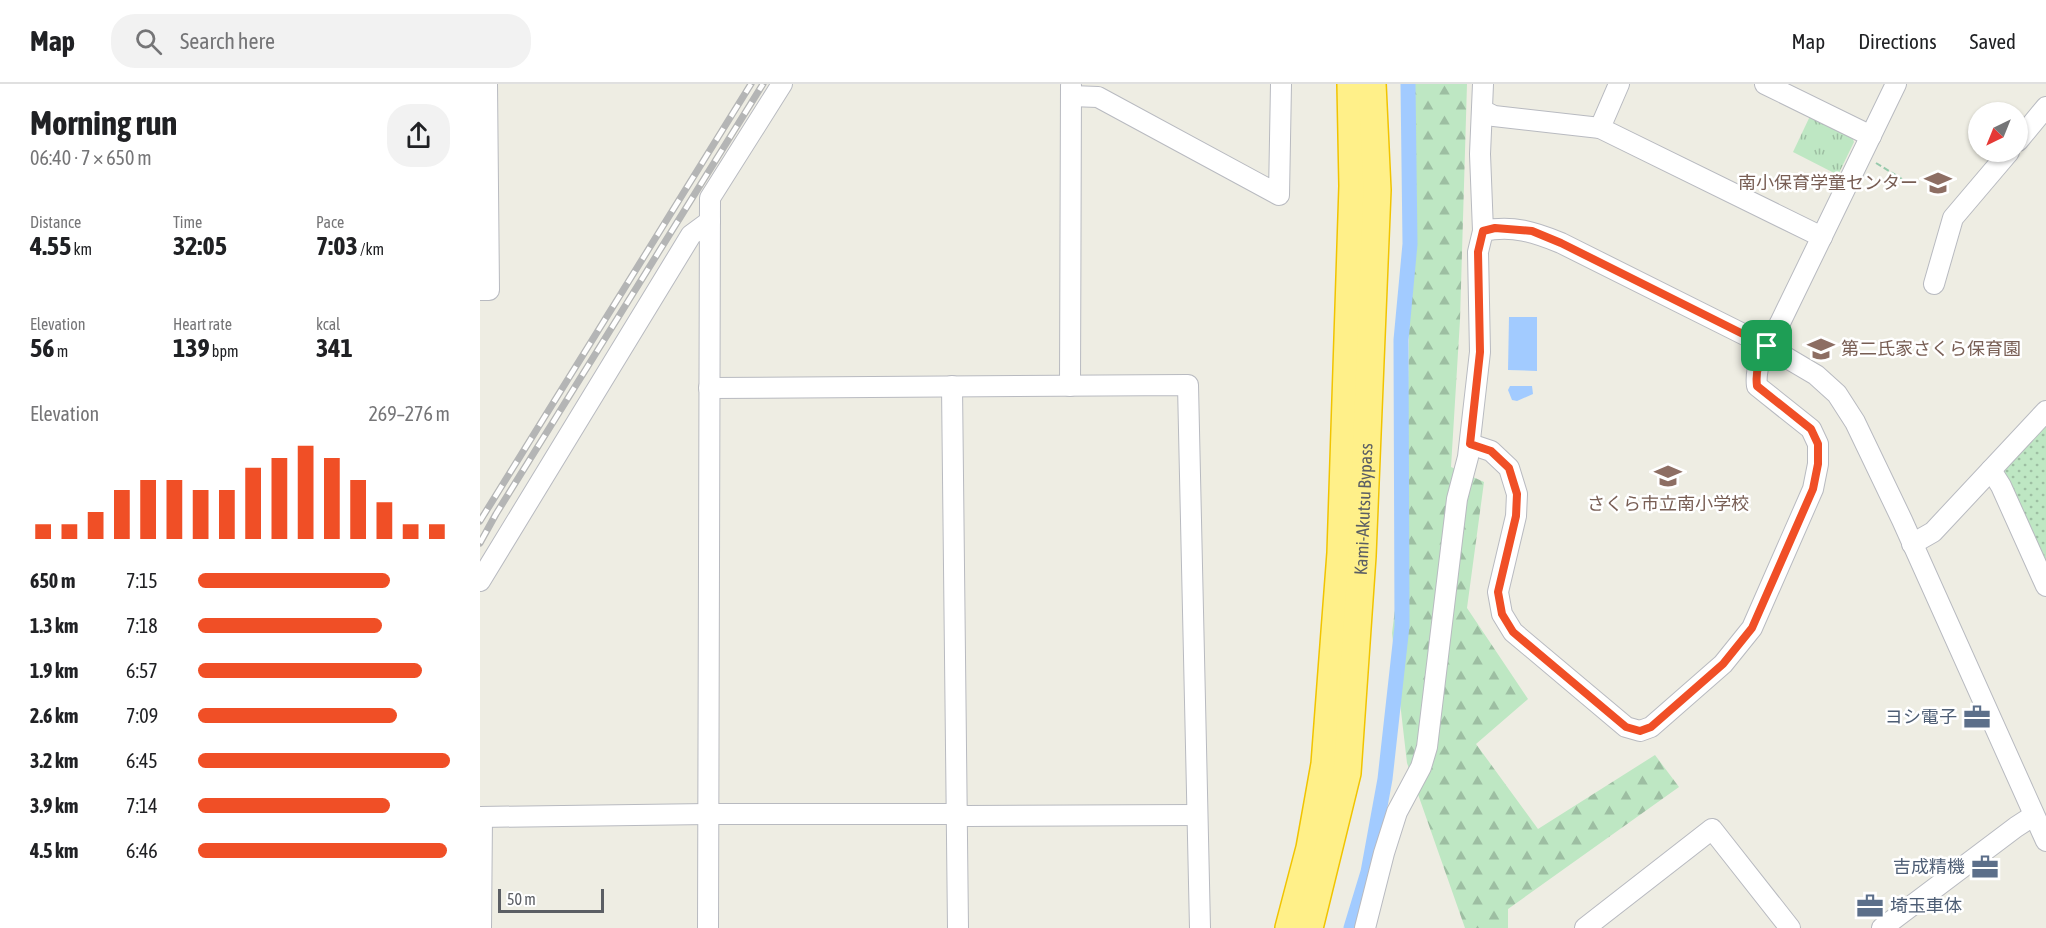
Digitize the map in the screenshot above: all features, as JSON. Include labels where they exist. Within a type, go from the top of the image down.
[{"type":"highway","name":"Kami-Akutsu Bypass","points":[[1288,928],[1310,848],[1325,764],[1341,553],[1353,186],[1351,84]]},
{"type":"highway","name":"Kami-Akutsu Bypass","points":[[1309,928],[1347,773],[1362,556],[1377,190],[1372,84]]},
{"type":"street","points":[[480,290],[489,290],[487,84]]},
{"type":"street","points":[[708,928],[710,198],[782,84]]},
{"type":"street","points":[[1070,386],[1071,90],[1098,97],[1279,195],[1281,84]]},
{"type":"street","points":[[1365,928],[1397,812],[1421,767],[1427,747],[1457,499],[1470,444],[1480,352],[1478,252],[1483,231],[1480,154],[1483,84]]},
{"type":"street","points":[[1600,128],[1619,84]]},
{"type":"street","points":[[1765,84],[1871,136]]},
{"type":"street","points":[[1470,444],[1491,451],[1509,468],[1517,494],[1516,516],[1498,592],[1502,614],[1513,632],[1626,727],[1640,731],[1651,727],[1723,664],[1752,628],[1813,489],[1818,464],[1818,444],[1811,429],[1757,386],[1756,375],[1759,361],[1896,84]]},
{"type":"street","points":[[2028,129],[2046,107]]},
{"type":"street","points":[[1482,110],[1494,116],[1600,128],[1822,237]]},
{"type":"street","points":[[1934,284],[1953,218],[2001,162]]},
{"type":"street","points":[[480,581],[691,235],[710,221]]},
{"type":"street","points":[[1483,231],[1495,228],[1532,231],[1561,243],[1767,346],[1816,375],[1836,394],[1855,422],[2046,841]]},
{"type":"street","points":[[709,388],[1188,385],[1200,928]]},
{"type":"street","points":[[952,386],[958,928]]},
{"type":"street","points":[[1912,544],[1933,532],[2046,411]]},
{"type":"street","points":[[1991,470],[2001,486],[2044,577]]},
{"type":"street","points":[[481,928],[481,817],[708,814],[1197,815]]},
{"type":"street","points":[[1881,928],[2016,826],[2033,816]]},
{"type":"street","points":[[1585,928],[1712,829],[1790,928]]},
{"type":"path","points":[[1873,161],[1902,179]]},
{"type":"green space","points":[[1413,84],[1467,84],[1460,320],[1451,467],[1484,482],[1467,608],[1528,699],[1476,744],[1538,829],[1655,755],[1679,787],[1508,909],[1508,928],[1465,928],[1407,763],[1392,633],[1406,523]]},
{"type":"green space","points":[[1811,114],[1850,132],[1854,142],[1838,175],[1793,152]]},
{"type":"green space","points":[[2046,422],[2046,559],[2039,558],[2002,471]]},
{"type":"water","points":[[1509,317],[1537,317],[1537,371],[1508,370]]},
{"type":"water","points":[[1510,386],[1532,386],[1533,394],[1517,401],[1512,400],[1508,390]]},
{"type":"waterway","points":[[1351,928],[1368,872],[1385,779],[1402,626],[1401,340],[1410,244],[1408,84]]},
{"type":"railway","points":[[480,521],[751,84]]},
{"type":"railway","points":[[480,543],[763,84]]},
{"type":"place","name":"南小保育学童センター","points":[[1938,183]]},
{"type":"place","name":"第二氏家さくら保育園","points":[[1821,349]]},
{"type":"place","name":"さくら市立南小学校","points":[[1668,476]]},
{"type":"place","name":"ヨシ電子","points":[[1977,717]]},
{"type":"place","name":"吉成精機","points":[[1985,867]]},
{"type":"place","name":"埼玉車体","points":[[1870,906]]},
{"type":"route","points":[[1495,228],[1532,231],[1561,243],[1767,346],[1759,361],[1756,375],[1757,386],[1811,429],[1818,444],[1818,464],[1813,489],[1752,628],[1738,647],[1723,664],[1651,727],[1640,731],[1626,727],[1513,632],[1502,614],[1498,592],[1516,516],[1517,494],[1509,468],[1491,451],[1470,444],[1480,352],[1478,252],[1483,231],[1495,228]]}]
